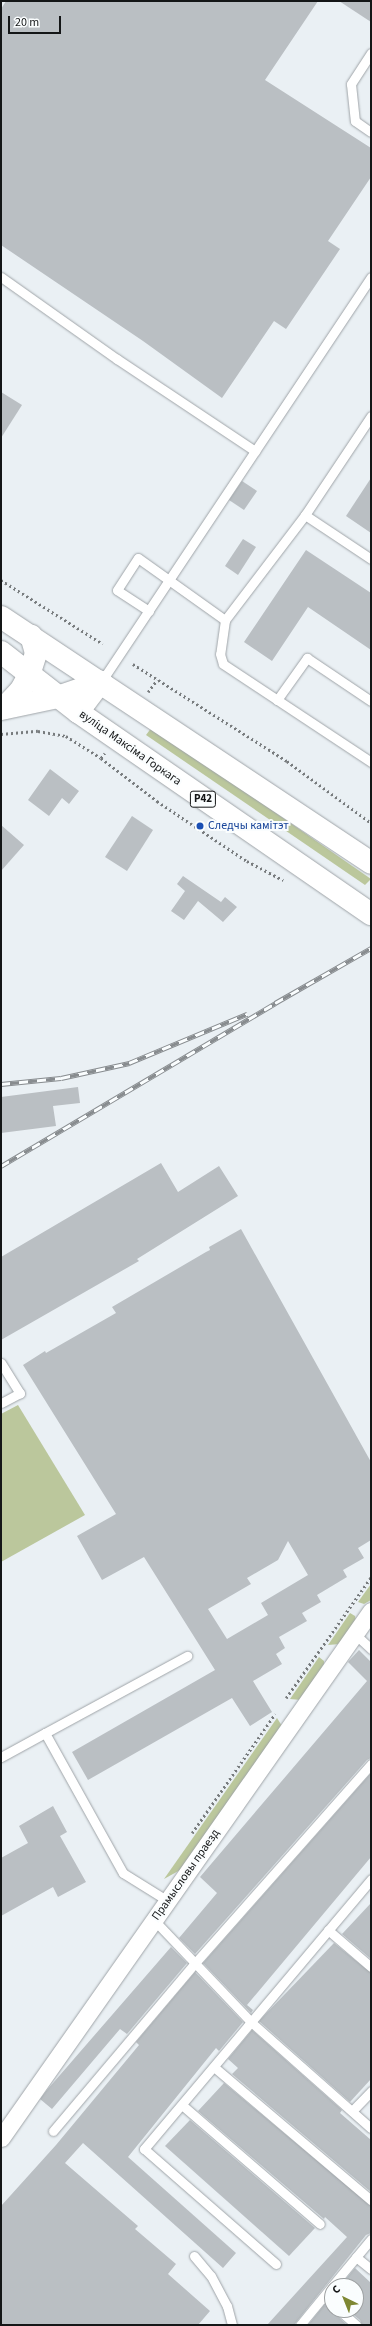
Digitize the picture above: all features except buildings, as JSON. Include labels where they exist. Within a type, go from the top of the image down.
[{"type":"main road","points":[[1,617],[32,636],[369,861]]},
{"type":"main road","points":[[3,709],[21,690],[29,675],[36,653],[32,636]]},
{"type":"main road","name":"Р42","points":[[1,652],[29,675]]},
{"type":"main road","name":"вуліца Максіма Горкага","points":[[29,675],[78,712],[329,887],[371,914]]},
{"type":"main road","points":[[3,709],[58,697],[101,682]]},
{"type":"main road","points":[[3,709],[78,712],[101,682]]},
{"type":"street","name":"Прамысловы праезд","points":[[1,2138],[371,1611]]},
{"type":"lane","points":[[371,53],[351,84],[355,121],[371,132]]},
{"type":"lane","points":[[1,276],[117,359],[255,450]]},
{"type":"lane","points":[[101,682],[371,277]]},
{"type":"lane","points":[[371,416],[305,515],[225,620],[220,654],[223,664],[371,762]]},
{"type":"lane","points":[[305,515],[371,559]]},
{"type":"lane","points":[[149,611],[117,590],[138,558],[225,620]]},
{"type":"lane","points":[[277,700],[307,658],[371,701]]},
{"type":"lane","points":[[1,1363],[20,1393],[1,1404]]},
{"type":"lane","points":[[355,1634],[371,1649]]},
{"type":"lane","points":[[1,1757],[186,1656]]},
{"type":"lane","points":[[45,1733],[123,1873],[168,1901]]},
{"type":"lane","points":[[54,2132],[195,1963],[371,1764]]},
{"type":"lane","points":[[276,2264],[144,2149],[328,1930],[369,1885]]},
{"type":"lane","points":[[154,1920],[252,2022],[371,2128]]},
{"type":"lane","points":[[328,1930],[371,1967]]},
{"type":"lane","points":[[214,2067],[371,2200]]},
{"type":"lane","points":[[352,2111],[371,2091]]},
{"type":"lane","points":[[182,2105],[320,2224]]},
{"type":"lane","points":[[338,2278],[371,2239]]},
{"type":"lane","points":[[194,2256],[210,2276],[227,2306],[232,2325]]},
{"type":"lane","points":[[356,2256],[371,2269]]},
{"type":"lane","points":[[300,2325],[324,2297]]},
{"type":"lane","points":[[348,2318],[356,2325]]},
{"type":"path","points":[[1,580],[103,644]]},
{"type":"path","points":[[133,664],[287,761],[371,823]]},
{"type":"path","points":[[146,694],[157,680]]},
{"type":"path","points":[[1,734],[38,730],[66,736],[101,758],[176,814],[247,861],[287,882]]},
{"type":"path","points":[[101,758],[108,748]]},
{"type":"path","points":[[286,1698],[371,1577]]},
{"type":"path","points":[[191,1834],[275,1714]]},
{"type":"green space","points":[[152,727],[371,879],[365,885],[146,735]]},
{"type":"green space","points":[[18,1405],[85,1515],[1,1562],[1,1414]]},
{"type":"green space","points":[[371,1584],[371,1600],[364,1604],[358,1602]]},
{"type":"green space","points":[[350,1613],[355,1616],[356,1621],[340,1644],[328,1645]]},
{"type":"green space","points":[[319,1657],[324,1661],[324,1666],[301,1700],[290,1699]]},
{"type":"green space","points":[[277,1718],[282,1726],[182,1869],[164,1879]]},
{"type":"railway","points":[[1,1166],[275,1003],[371,948]]},
{"type":"railway","points":[[1,1084],[61,1078],[129,1063],[247,1014]]},
{"type":"place","name":"Следчы камітэт","points":[[200,826]]}]
